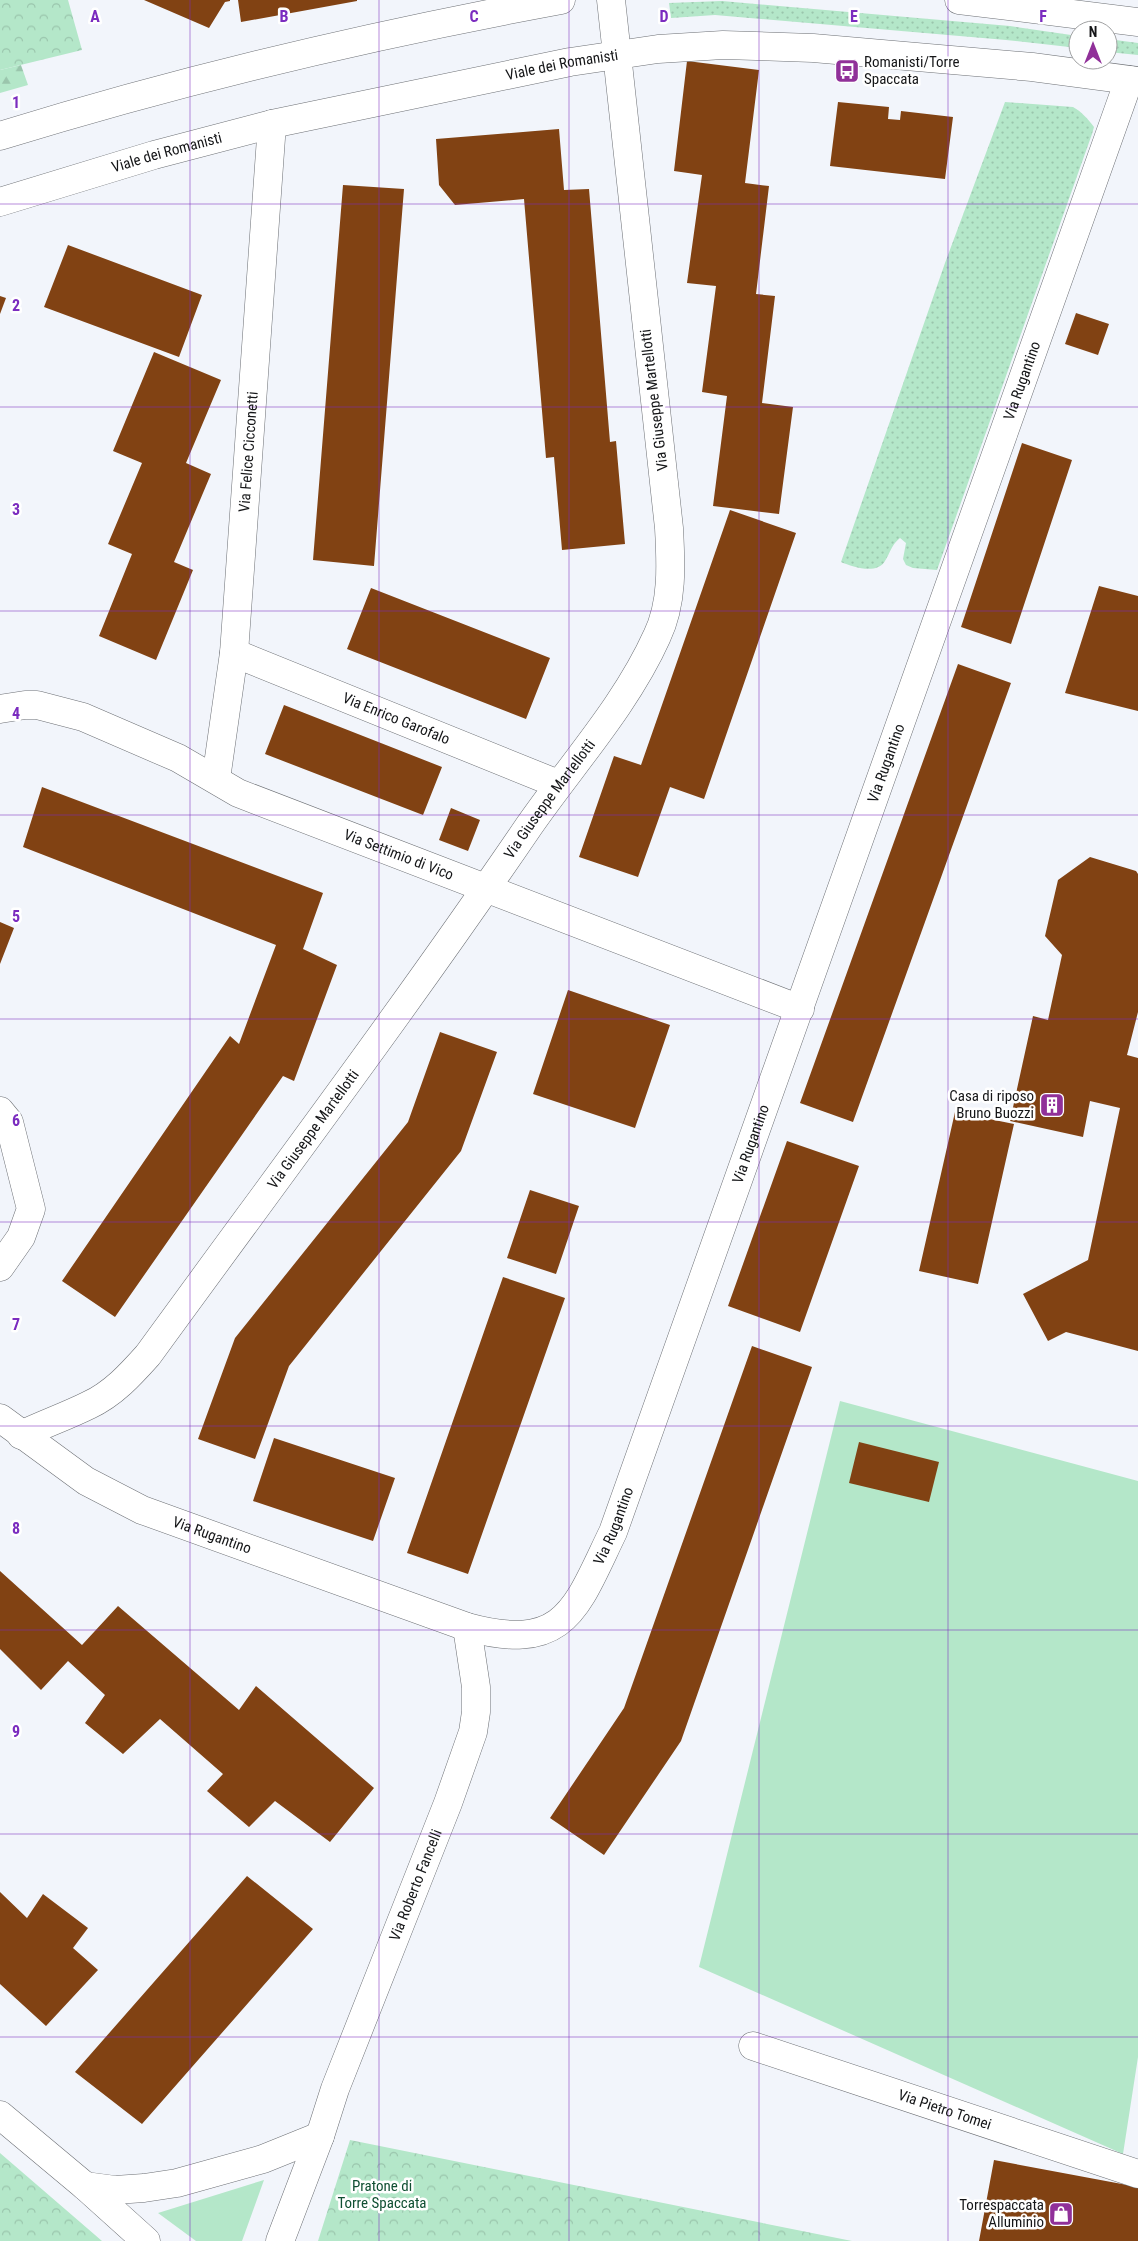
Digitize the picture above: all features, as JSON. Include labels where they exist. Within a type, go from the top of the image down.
[{"type":"street","points":[[0,136],[105,104],[267,62],[561,0]]},
{"type":"street","name":"Via Giuseppe Martellotti","points":[[21,1435],[104,1397],[125,1380],[148,1355],[486,889],[558,784],[608,717],[649,652],[658,634],[669,589],[669,528],[611,0]]},
{"type":"street","points":[[959,0],[1138,22]]},
{"type":"street","name":"Viale dei Romanisti","points":[[0,202],[164,152],[272,124],[510,74],[617,55],[699,46],[768,45],[998,63],[1134,80]]},
{"type":"street","name":"Via Rugantino","points":[[0,1418],[86,1481],[142,1510],[467,1627],[502,1634],[541,1631],[562,1621],[576,1606],[613,1532],[1134,80]]},
{"type":"street","name":"Via Felice Cicconetti","points":[[216,779],[234,653],[272,124]]},
{"type":"street","name":"Via Enrico Garofalo","points":[[234,653],[558,784]]},
{"type":"street","name":"Via Settimio di Vico","points":[[0,709],[25,705],[37,706],[83,718],[169,754],[238,793],[800,1009]]},
{"type":"street","points":[[0,1111],[9,1122],[31,1209],[21,1237],[0,1267]]},
{"type":"street","name":"Via Roberto Fancelli","points":[[280,2241],[320,2136],[335,2089],[448,1803],[473,1732],[476,1712],[476,1687],[467,1627]]},
{"type":"street","name":"Via Pietro Tomei","points":[[753,2046],[1138,2174]]},
{"type":"street","points":[[0,2115],[86,2186],[146,2241]]},
{"type":"street","points":[[86,2186],[130,2190],[177,2183],[263,2159],[320,2136]]},
{"type":"green space","points":[[0,0],[68,0],[82,50],[0,70]]},
{"type":"green space","points":[[722,1],[1010,26],[1068,35],[1068,47],[715,15],[671,18],[669,3]]},
{"type":"green space","points":[[1118,40],[1138,43],[1138,55],[1118,53]]},
{"type":"green space","points":[[21,65],[28,85],[0,93],[0,70]]},
{"type":"green space","points":[[1005,102],[1073,107],[1085,116],[1094,127],[1092,134],[937,570],[913,568],[906,565],[903,559],[906,543],[900,538],[881,565],[871,569],[858,568],[841,562],[945,263]]},
{"type":"green space","points":[[840,1401],[1138,1481],[1138,2057],[1123,2154],[699,1967]]},
{"type":"green space","name":"Pratone di Torre Spaccata","points":[[350,2140],[852,2241],[318,2241]]},
{"type":"green space","points":[[0,2153],[102,2241],[0,2241]]},
{"type":"green space","points":[[264,2180],[242,2241],[196,2241],[158,2213]]},
{"type":"building","points":[[144,0],[230,1],[225,2],[209,28]]},
{"type":"building","points":[[238,0],[357,0],[357,1],[241,22]]},
{"type":"building","points":[[687,61],[759,70],[745,183],[769,186],[756,294],[775,296],[762,403],[793,407],[779,514],[713,506],[727,396],[702,392],[716,286],[687,283],[702,175],[674,171]]},
{"type":"building","points":[[838,102],[889,107],[888,119],[900,120],[901,111],[953,117],[945,179],[830,166]]},
{"type":"building","points":[[559,129],[564,190],[589,189],[610,442],[616,441],[625,544],[562,550],[554,457],[546,458],[524,199],[455,205],[439,185],[436,139]]},
{"type":"building","points":[[343,185],[404,189],[374,566],[313,560]]},
{"type":"building","points":[[68,245],[202,295],[179,357],[44,307]]},
{"type":"building","points":[[0,296],[6,298],[0,314]]},
{"type":"building","points":[[1076,313],[1109,324],[1098,355],[1065,344]]},
{"type":"building","points":[[154,352],[221,380],[186,463],[211,474],[174,562],[193,570],[156,660],[99,636],[132,554],[108,544],[142,463],[113,451]]},
{"type":"building","points":[[1022,443],[1072,460],[1011,644],[961,627]]},
{"type":"building","points":[[730,510],[796,533],[704,799],[670,787],[638,877],[579,857],[614,756],[641,765]]},
{"type":"building","points":[[1099,586],[1138,596],[1138,711],[1065,693]]},
{"type":"building","points":[[371,588],[550,658],[526,719],[347,649]]},
{"type":"building","points":[[958,664],[1011,683],[853,1122],[800,1103]]},
{"type":"building","points":[[284,705],[442,767],[423,815],[265,754]]},
{"type":"building","points":[[42,787],[323,893],[303,949],[337,965],[294,1081],[283,1076],[115,1317],[62,1281],[230,1036],[239,1044],[276,945],[23,847]]},
{"type":"building","points":[[451,808],[480,820],[468,851],[439,840]]},
{"type":"building","name":"Casa di riposo Bruno Buozzi","points":[[1090,857],[1136,871],[1138,874],[1138,1012],[1127,1055],[1138,1058],[1138,1351],[1066,1332],[1048,1341],[1023,1294],[1088,1260],[1120,1108],[1090,1101],[1083,1137],[1010,1121],[1033,1016],[1048,1020],[1062,955],[1045,936],[1058,880]]},
{"type":"building","points":[[0,922],[14,928],[0,964]]},
{"type":"building","points":[[568,990],[670,1025],[635,1128],[533,1094]]},
{"type":"building","points":[[440,1032],[497,1052],[461,1151],[289,1366],[255,1459],[198,1439],[235,1338],[408,1122]]},
{"type":"building","points":[[955,1112],[1014,1124],[978,1284],[919,1271]]},
{"type":"building","points":[[787,1141],[859,1166],[800,1332],[728,1306]]},
{"type":"building","points":[[530,1190],[579,1206],[556,1274],[507,1258]]},
{"type":"building","points":[[503,1277],[565,1298],[468,1574],[407,1553]]},
{"type":"building","points":[[752,1346],[812,1367],[681,1741],[604,1855],[550,1818],[624,1708]]},
{"type":"building","points":[[274,1438],[395,1478],[373,1541],[253,1501]]},
{"type":"building","points":[[859,1442],[939,1462],[929,1502],[849,1483]]},
{"type":"building","points":[[0,1571],[82,1645],[118,1606],[239,1710],[256,1686],[374,1788],[330,1842],[275,1801],[249,1827],[207,1791],[223,1774],[160,1719],[123,1754],[85,1723],[105,1695],[68,1661],[41,1690],[0,1649]]},
{"type":"building","points":[[247,1876],[313,1929],[142,2124],[75,2072]]},
{"type":"building","points":[[0,1892],[27,1918],[43,1894],[88,1928],[73,1948],[98,1970],[46,2026],[0,1984]]},
{"type":"building","name":"Torrespaccata Alluminio","points":[[994,2160],[1138,2187],[1138,2241],[979,2241]]},
{"type":"place","name":"Romanisti/Torre Spaccata","points":[[847,71]]},
{"type":"place","name":"Casa di riposo Bruno Buozzi","points":[[1052,1105]]},
{"type":"place","name":"Torrespaccata Alluminio","points":[[1061,2214]]}]
